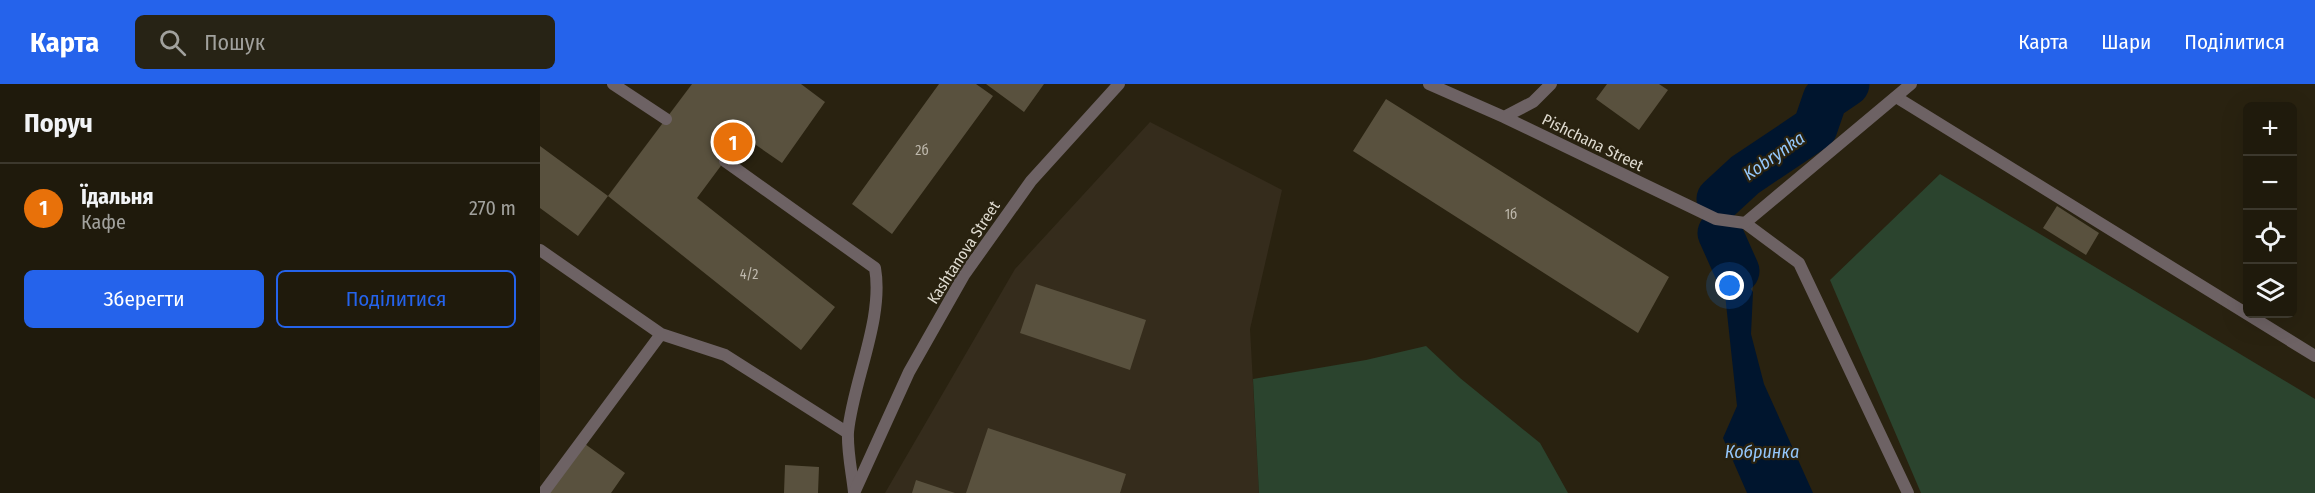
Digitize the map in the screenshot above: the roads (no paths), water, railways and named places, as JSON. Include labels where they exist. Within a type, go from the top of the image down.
[{"type":"street","points":[[613,84],[666,119]]},
{"type":"street","name":"Kashtanova Street","points":[[854,493],[909,372],[964,275],[1031,181],[1119,84]]},
{"type":"street","name":"Pishchana Street","points":[[1429,84],[1504,117],[1716,219],[1745,223],[1799,263],[1908,493]]},
{"type":"street","points":[[1504,117],[1533,102],[1551,84]]},
{"type":"street","points":[[1745,223],[1911,84]]},
{"type":"street","points":[[1896,98],[2315,356]]},
{"type":"street","points":[[725,161],[874,268],[877,284],[874,309],[848,433],[854,493]]},
{"type":"street","points":[[540,250],[661,334],[725,354],[848,433]]},
{"type":"street","points":[[543,493],[661,334]]},
{"type":"water","name":"Кобринка","points":[[1737,271],[1753,292],[1751,334],[1764,384],[1813,493],[1747,493],[1723,438],[1737,406],[1724,285]]},
{"type":"waterway","name":"Kobrynka","points":[[1719,199],[1745,175],[1815,128],[1825,99],[1847,84]]},
{"type":"waterway","name":"Kobrynka","points":[[1720,233],[1737,271]]},
{"type":"place","name":"Їдальня","points":[[733,142]]}]
